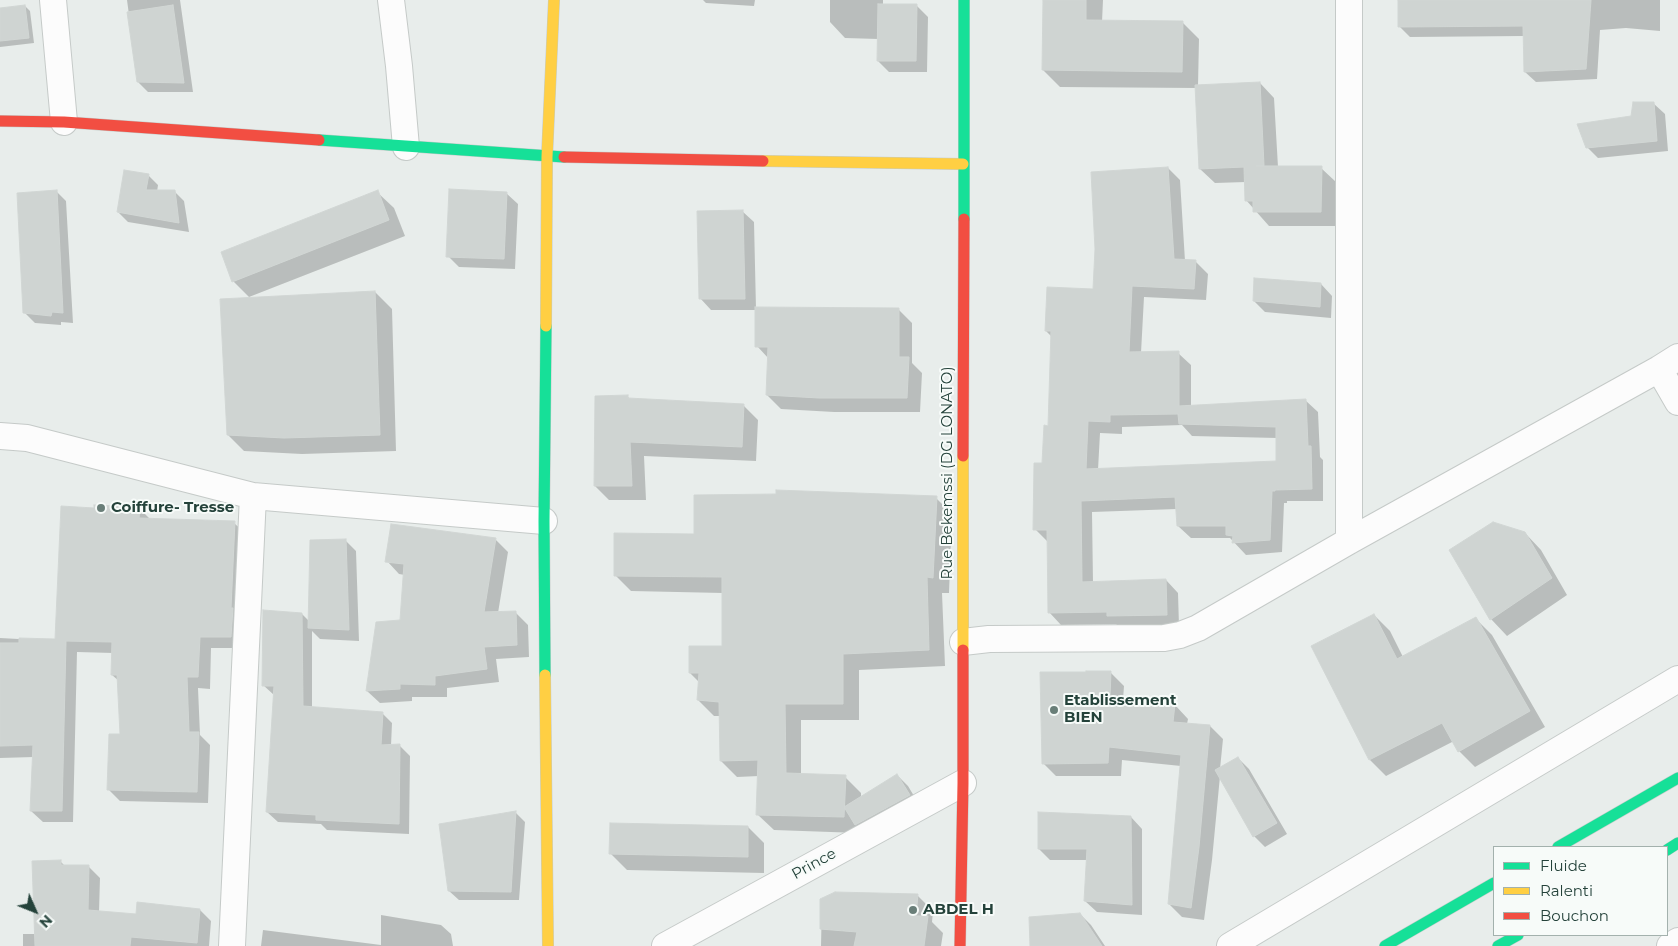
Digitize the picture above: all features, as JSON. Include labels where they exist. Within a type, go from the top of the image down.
[{"type":"street","points":[[53,0],[64,122]]},
{"type":"street","points":[[391,0],[406,147]]},
{"type":"street","points":[[548,946],[544,521],[547,157],[554,0]]},
{"type":"street","name":"Rue Bekemssi (DG LONATO)","points":[[960,946],[963,783],[964,0]]},
{"type":"street","points":[[1349,0],[1349,541]]},
{"type":"street","points":[[0,121],[64,122],[547,157],[963,164]]},
{"type":"street","points":[[963,642],[989,639],[1164,638],[1180,635],[1198,628],[1349,541],[1668,363],[1678,402]]},
{"type":"street","points":[[0,436],[27,438],[253,496],[544,521]]},
{"type":"street","points":[[232,946],[253,496]]},
{"type":"street","points":[[1230,946],[1678,679]]},
{"type":"street","points":[[1560,846],[1678,778]]},
{"type":"street","name":"Prince","points":[[665,946],[963,783]]},
{"type":"street","points":[[1385,946],[1493,885]]},
{"type":"street","points":[[1498,946],[1516,936]]},
{"type":"street","points":[[1670,946],[1678,941]]},
{"type":"building","points":[[1043,0],[1086,0],[1086,20],[1183,21],[1182,72],[1042,70]]},
{"type":"building","points":[[1398,0],[1591,0],[1586,69],[1524,72],[1523,26],[1398,27]]},
{"type":"building","points":[[878,4],[917,4],[916,61],[877,61]]},
{"type":"building","points":[[25,5],[29,38],[0,41],[0,8]]},
{"type":"building","points":[[173,5],[184,83],[137,82],[127,12]]},
{"type":"building","points":[[1260,82],[1264,166],[1322,166],[1321,212],[1253,212],[1253,201],[1245,201],[1244,167],[1199,169],[1195,85]]},
{"type":"building","points":[[1633,102],[1654,102],[1657,141],[1586,148],[1577,124],[1631,116]]},
{"type":"building","points":[[1168,167],[1174,259],[1196,260],[1194,289],[1132,286],[1129,352],[1179,351],[1179,406],[1306,399],[1308,446],[1311,446],[1312,489],[1272,491],[1270,540],[1232,543],[1233,536],[1226,535],[1226,526],[1177,526],[1175,497],[1081,501],[1082,582],[1166,579],[1167,615],[1107,616],[1107,612],[1048,613],[1047,530],[1033,530],[1034,463],[1042,463],[1044,425],[1048,426],[1051,331],[1045,331],[1047,287],[1093,289],[1095,249],[1091,172]],"holes":[[[1178,414],[1179,424],[1276,427],[1276,461],[1086,469],[1088,421],[1110,422],[1110,415]]]},
{"type":"building","points":[[124,170],[149,174],[146,190],[175,190],[179,223],[117,212]]},
{"type":"building","points":[[449,189],[507,192],[504,259],[446,257]]},
{"type":"building","points":[[57,190],[63,313],[52,312],[51,316],[23,313],[17,193]]},
{"type":"building","points":[[378,190],[389,220],[232,282],[221,252]]},
{"type":"building","points":[[743,210],[745,299],[699,299],[697,211]]},
{"type":"building","points":[[1254,278],[1321,283],[1320,307],[1253,301]]},
{"type":"building","points":[[375,291],[380,435],[284,438],[227,435],[220,299]]},
{"type":"building","points":[[755,307],[899,308],[899,357],[909,357],[907,398],[819,398],[766,395],[768,347],[755,347]]},
{"type":"building","points":[[628,395],[628,398],[744,404],[742,447],[630,442],[632,486],[594,486],[595,396]]},
{"type":"building","points":[[776,490],[937,496],[933,578],[927,577],[929,650],[843,654],[843,704],[785,704],[786,773],[846,775],[844,817],[756,815],[758,760],[720,761],[719,702],[697,700],[699,673],[689,673],[689,646],[722,646],[722,577],[614,576],[614,533],[694,534],[694,495],[776,494]]},
{"type":"building","points":[[94,505],[140,507],[139,518],[235,521],[231,637],[200,637],[198,677],[187,677],[189,732],[199,732],[197,792],[107,790],[109,734],[120,734],[117,675],[111,675],[112,642],[66,641],[62,811],[30,811],[33,745],[0,746],[0,643],[19,643],[19,638],[55,639],[61,506],[94,508]]},
{"type":"building","points":[[1493,522],[1525,532],[1552,578],[1490,620],[1449,550]]},
{"type":"building","points":[[391,524],[496,538],[484,612],[516,611],[517,645],[484,647],[487,669],[435,676],[435,685],[400,684],[400,689],[366,691],[376,622],[400,620],[404,564],[385,562]]},
{"type":"building","points":[[346,539],[349,630],[308,628],[310,540]]},
{"type":"building","points":[[263,610],[302,613],[303,706],[383,712],[381,745],[400,744],[399,824],[316,820],[316,815],[266,812],[274,686],[262,686]]},
{"type":"building","points":[[1374,614],[1397,659],[1476,617],[1530,711],[1458,752],[1442,723],[1369,760],[1311,646]]},
{"type":"building","points":[[1111,671],[1110,697],[1175,704],[1173,722],[1210,725],[1199,847],[1191,908],[1168,904],[1181,755],[1109,747],[1108,763],[1042,764],[1040,672]]},
{"type":"building","points":[[1238,757],[1277,823],[1253,837],[1215,770]]},
{"type":"building","points":[[897,774],[910,795],[855,825],[844,807]]},
{"type":"building","points":[[516,811],[511,892],[448,891],[439,824]]},
{"type":"building","points":[[1038,812],[1131,816],[1132,905],[1084,901],[1087,849],[1038,849]]},
{"type":"building","points":[[610,823],[748,826],[748,857],[609,854]]},
{"type":"building","points":[[61,860],[61,865],[89,865],[88,910],[136,914],[137,902],[200,909],[197,943],[131,937],[130,946],[35,946],[32,861]]},
{"type":"building","points":[[835,892],[918,894],[916,916],[928,916],[924,946],[854,946],[857,932],[820,929],[820,899]]},
{"type":"building","points":[[1080,913],[1102,946],[1030,946],[1029,917]]},
{"type":"traffic: fast","points":[[964,0],[964,219]]},
{"type":"traffic: fast","points":[[319,140],[564,157]]},
{"type":"traffic: fast","points":[[545,675],[546,326]]},
{"type":"traffic: fast","points":[[1560,846],[1678,778]]},
{"type":"traffic: fast","points":[[1668,849],[1678,843]]},
{"type":"traffic: fast","points":[[1385,946],[1493,884]]},
{"type":"traffic: fast","points":[[1498,946],[1516,936]]},
{"type":"traffic: slow","points":[[546,326],[547,157],[554,0]]},
{"type":"traffic: slow","points":[[763,161],[963,164]]},
{"type":"traffic: slow","points":[[963,456],[963,650]]},
{"type":"traffic: slow","points":[[545,675],[548,946]]},
{"type":"traffic: jam","points":[[0,121],[64,122],[319,140]]},
{"type":"traffic: jam","points":[[564,157],[763,161]]},
{"type":"traffic: jam","points":[[963,456],[964,219]]},
{"type":"traffic: jam","points":[[960,946],[963,650]]},
{"type":"place","name":"Coiffure- Tresse","points":[[101,508]]},
{"type":"place","name":"Etablissement BIEN","points":[[1054,710]]},
{"type":"place","name":"ABDEL H","points":[[913,910]]}]
